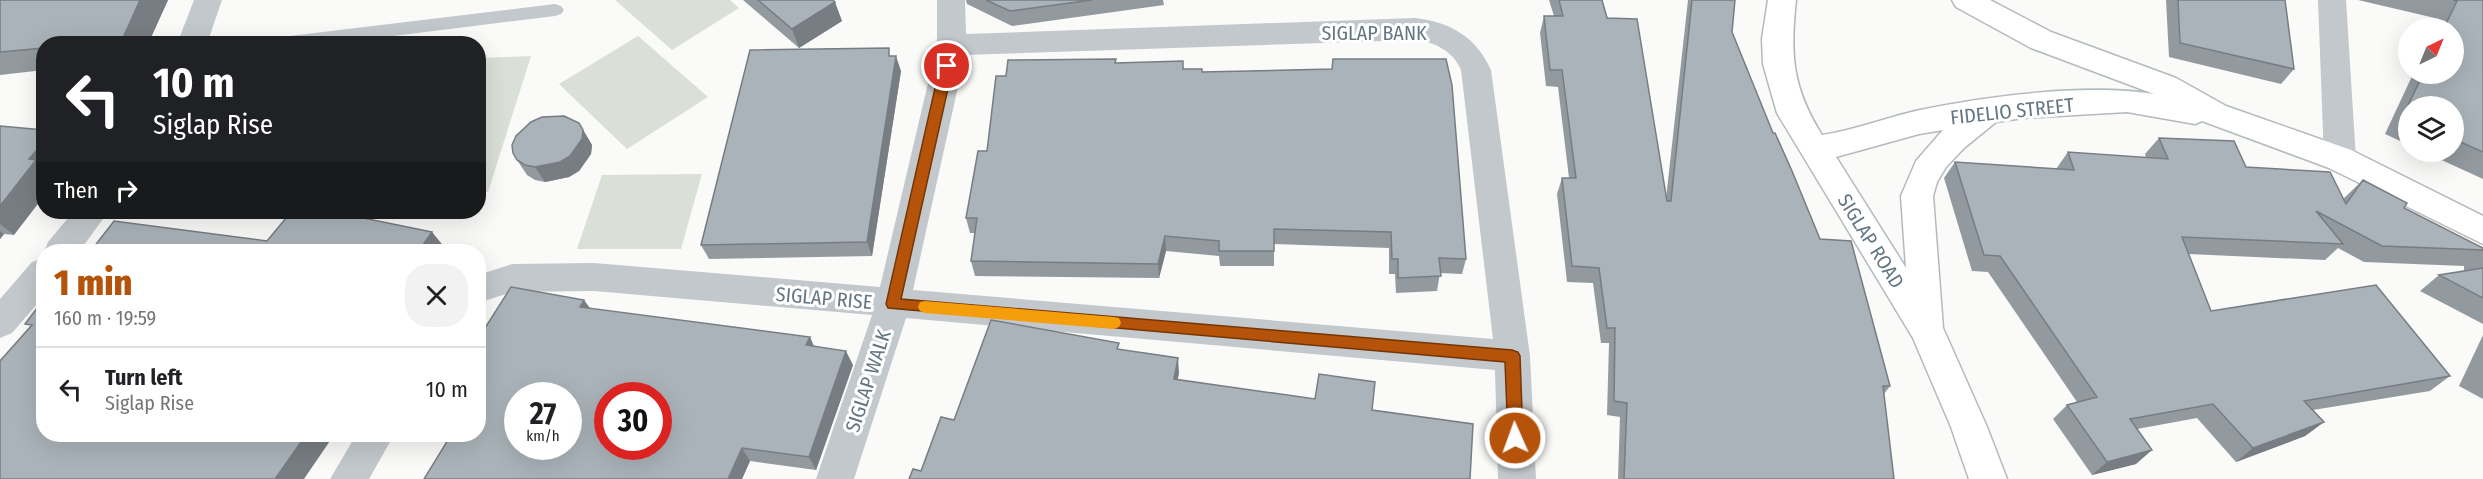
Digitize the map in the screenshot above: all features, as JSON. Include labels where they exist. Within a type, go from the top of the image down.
[{"type":"street","points":[[195,36],[208,0]]},
{"type":"street","name":"SIGLAP WALK","points":[[835,479],[893,304],[952,45],[951,0]]},
{"type":"street","name":"SIGLAP ROAD","points":[[1782,0],[1777,39],[1780,75],[1792,113],[1927,331],[1969,426],[1988,479]]},
{"type":"street","name":"FIDELIO STREET","points":[[1966,0],[2041,40],[2165,86],[2215,114],[2340,159],[2483,231]]},
{"type":"street","points":[[1985,0],[2010,23]]},
{"type":"street","points":[[2332,0],[2340,159]]},
{"type":"street","name":"SIGLAP BANK","points":[[952,45],[1415,29],[1448,37],[1466,51],[1476,70],[1512,356],[1516,479]]},
{"type":"street","points":[[2121,70],[2142,79],[2151,88],[2148,96],[2127,101]]},
{"type":"street","name":"FIDELIO STREET","points":[[1812,148],[1849,143],[1918,122],[2023,106],[2127,101],[2174,110],[2215,114]]},
{"type":"street","points":[[1927,331],[1917,196],[1920,177],[1935,156],[1988,112]]},
{"type":"street","points":[[66,244],[86,219]]},
{"type":"street","name":"SIGLAP RISE","points":[[487,286],[533,276],[594,276],[893,304],[1512,356]]},
{"type":"street","points":[[0,323],[36,281]]},
{"type":"street","points":[[349,479],[372,442]]},
{"type":"lane","points":[[339,36],[555,10]]},
{"type":"shaded area","points":[[615,0],[730,0],[739,8],[672,50]]},
{"type":"shaded area","points":[[638,36],[708,97],[627,149],[559,84]]},
{"type":"shaded area","points":[[531,56],[488,192],[486,192],[486,58]]},
{"type":"shaded area","points":[[702,174],[681,249],[577,249],[602,175]]},
{"type":"building","points":[[0,0],[140,0],[124,36],[36,36],[36,49],[0,52]]},
{"type":"building","points":[[758,0],[833,0],[835,2],[792,29]]},
{"type":"building","points":[[986,0],[1092,0],[1010,11]]},
{"type":"building","points":[[1559,0],[1602,0],[1607,18],[1637,19],[1667,201],[1671,201],[1692,0],[1735,0],[1732,32],[1820,239],[1851,241],[1890,386],[1883,386],[1894,479],[1624,479],[1627,403],[1614,401],[1615,328],[1607,328],[1599,268],[1572,266],[1562,178],[1576,178],[1562,70],[1550,70],[1544,16],[1563,16]]},
{"type":"building","points":[[2178,0],[2285,0],[2294,69],[2180,43]]},
{"type":"building","points":[[2453,0],[2483,0],[2483,152],[2464,143],[2464,96],[2413,96],[2418,84],[2464,84],[2464,18],[2449,18],[2457,1]]},
{"type":"building","points":[[889,48],[889,56],[896,56],[867,242],[701,245],[750,50]]},
{"type":"building","points":[[1116,59],[1115,63],[1183,61],[1183,69],[1202,69],[1202,72],[1332,69],[1333,59],[1446,59],[1452,85],[1466,259],[1439,258],[1441,276],[1398,278],[1398,259],[1392,259],[1391,232],[1274,229],[1274,251],[1219,251],[1219,241],[1165,236],[1158,264],[971,261],[977,218],[966,218],[978,151],[987,151],[996,76],[1006,76],[1008,60]]},
{"type":"building","points":[[564,116],[579,123],[583,130],[582,139],[570,156],[560,162],[535,167],[517,160],[512,145],[516,136],[531,122],[542,117]]},
{"type":"building","points":[[0,126],[36,129],[36,151],[29,159],[36,160],[0,206]]},
{"type":"building","points":[[2159,138],[2234,141],[2246,167],[2330,172],[2346,204],[2363,180],[2407,203],[2404,208],[2483,248],[2483,250],[2382,246],[2316,211],[2343,244],[2182,237],[2211,311],[2376,285],[2450,376],[2304,401],[2324,422],[2253,448],[2213,404],[2130,419],[2152,450],[2107,462],[2067,405],[2097,397],[2000,256],[1984,255],[1955,162],[2074,170],[2068,152],[2168,159]]},
{"type":"building","points":[[285,219],[368,219],[432,232],[424,244],[96,244],[114,221],[267,241]]},
{"type":"building","points":[[2483,268],[2483,298],[2439,275]]},
{"type":"building","points":[[511,287],[584,300],[580,307],[810,337],[806,345],[846,351],[809,457],[742,448],[728,479],[424,479],[447,442],[486,442],[486,326]]},
{"type":"building","points":[[36,310],[36,442],[301,442],[275,479],[0,479],[0,361],[32,325],[25,324]]},
{"type":"building","points":[[991,320],[1119,343],[1117,349],[1178,358],[1174,379],[1315,399],[1319,374],[1375,382],[1372,410],[1473,424],[1470,479],[909,479],[913,469],[921,471],[941,417],[954,420]]},
{"type":"slow traffic","points":[[925,307],[1114,323]]},
{"type":"route","points":[[947,66],[893,304],[1512,356],[1515,438]]}]
